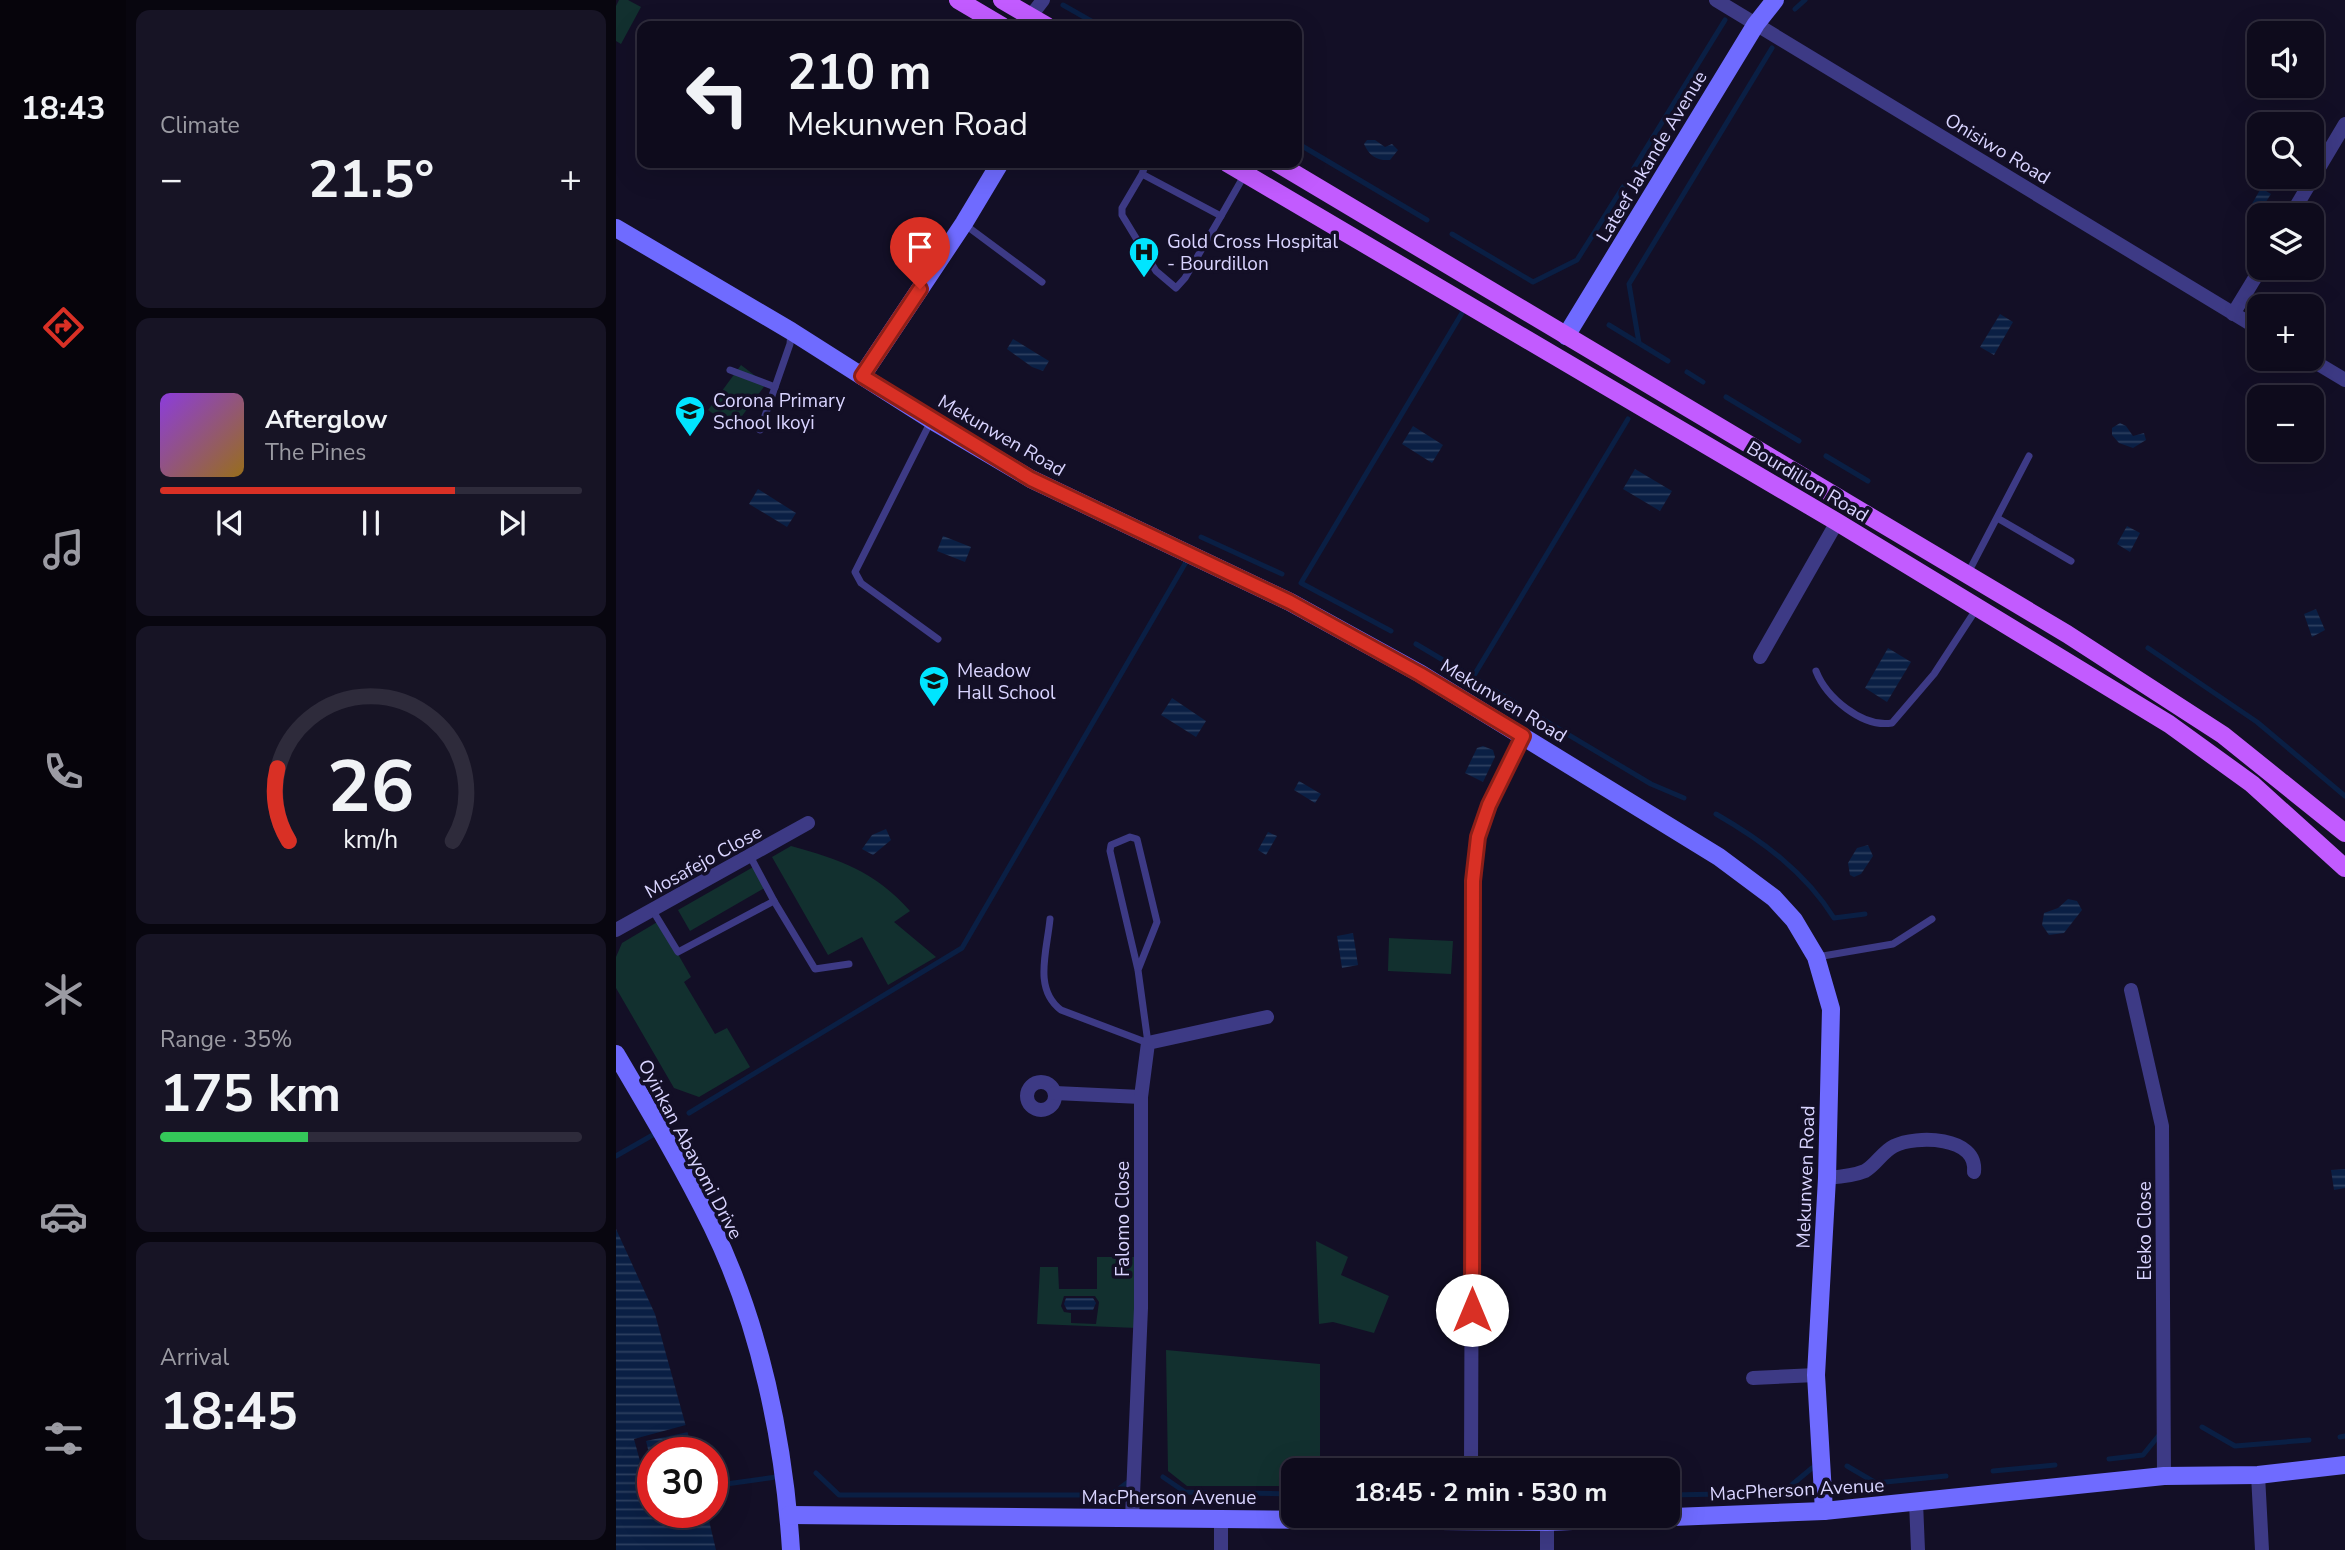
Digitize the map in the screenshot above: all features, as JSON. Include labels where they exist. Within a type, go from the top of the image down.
[{"type":"main road","points":[[958,0],[994,21]]},
{"type":"main road","points":[[1002,0],[1038,21]]},
{"type":"main road","name":"Bourdillon Road","points":[[1235,168],[1837,522],[2159,717],[2222,761],[2345,868]]},
{"type":"main road","name":"Bourdillon Road","points":[[1285,168],[2067,634],[2223,736],[2345,834]]},
{"type":"street","points":[[1030,16],[1043,0]]},
{"type":"street","name":"Onisiwo Road","points":[[1716,0],[2247,322]]},
{"type":"street","name":"Lateef Jakande Avenue","points":[[1566,335],[1756,24],[1775,0]]},
{"type":"street","points":[[2298,203],[2345,124]]},
{"type":"street","points":[[862,376],[964,223],[997,168]]},
{"type":"street","name":"Mekunwen Road","points":[[616,228],[791,331],[931,420],[1031,479],[1290,602],[1420,674],[1751,879],[1794,920],[1816,957],[1831,1009],[1827,1178],[1816,1375],[1824,1511]]},
{"type":"street","points":[[2233,314],[2253,280]]},
{"type":"street","points":[[2324,368],[2345,380]]},
{"type":"street","points":[[1760,657],[1837,522]]},
{"type":"street","points":[[1948,589],[1963,571]]},
{"type":"street","points":[[1471,1458],[1473,881],[1478,837],[1489,805],[1523,736]]},
{"type":"street","name":"Mosafejo Close","points":[[616,930],[808,823]]},
{"type":"street","name":"Eleko Close","points":[[2131,990],[2147,1051],[2163,1137],[2164,1476]]},
{"type":"street","points":[[1148,1043],[1267,1017]]},
{"type":"street","name":"Falomo Close","points":[[1132,1518],[1141,1308],[1141,1097],[1148,1043]]},
{"type":"street","name":"Oyinkan Abayomi Drive","points":[[616,1054],[696,1194],[737,1287],[775,1426],[789,1515],[791,1550]]},
{"type":"street","points":[[1055,1093],[1141,1097]]},
{"type":"street","points":[[1827,1178],[1861,1172],[1893,1147],[1928,1139],[1965,1149],[1972,1156],[1974,1172]]},
{"type":"street","points":[[1753,1378],[1816,1375]]},
{"type":"street","name":"MacPherson Avenue","points":[[1680,1517],[1824,1511],[2164,1476],[2258,1475],[2345,1465]]},
{"type":"street","points":[[2258,1475],[2262,1550]]},
{"type":"street","points":[[1916,1502],[1918,1550]]},
{"type":"street","name":"MacPherson Avenue","points":[[789,1515],[1281,1518]]},
{"type":"street","points":[[1221,1518],[1221,1550]]},
{"type":"street","points":[[1547,1528],[1547,1550]]},
{"type":"lane","points":[[1144,168],[1122,208],[1122,215],[1156,271],[1176,288],[1180,286],[1245,174]]},
{"type":"lane","points":[[1142,174],[1222,216]]},
{"type":"lane","points":[[964,223],[1042,282]]},
{"type":"lane","points":[[760,430],[790,344],[791,331]]},
{"type":"lane","points":[[730,370],[775,387]]},
{"type":"lane","points":[[931,420],[855,572],[861,583],[938,639]]},
{"type":"lane","points":[[1963,571],[1999,519],[2029,456]]},
{"type":"lane","points":[[1999,519],[2071,561]]},
{"type":"lane","points":[[1816,671],[1820,681],[1840,703],[1871,720],[1892,723],[1934,674],[1977,607]]},
{"type":"lane","points":[[1050,919],[1043,986],[1049,1001],[1061,1010],[1148,1043],[1139,970],[1110,851],[1111,845],[1129,837],[1137,839],[1157,922],[1139,970]]},
{"type":"lane","points":[[751,856],[774,901],[816,969],[849,964]]},
{"type":"lane","points":[[653,911],[678,952],[774,901]]},
{"type":"lane","points":[[1816,957],[1893,944],[1932,919]]},
{"type":"green space","points":[[619,0],[628,0],[641,7],[621,44],[616,41],[616,6]]},
{"type":"green space","points":[[741,365],[766,384],[733,428],[708,410]]},
{"type":"green space","points":[[791,846],[841,862],[884,886],[910,911],[894,922],[936,957],[888,985],[862,937],[828,955],[772,857]]},
{"type":"green space","points":[[755,866],[768,886],[690,931],[678,910]]},
{"type":"green space","points":[[659,921],[691,977],[684,982],[715,1034],[727,1028],[750,1067],[699,1097],[674,1088],[616,988],[616,957],[622,943]]},
{"type":"green space","points":[[1389,938],[1453,941],[1451,974],[1388,971]]},
{"type":"green space","points":[[1316,1241],[1348,1257],[1341,1275],[1389,1296],[1374,1333],[1333,1322],[1319,1324]]},
{"type":"green space","points":[[1097,1257],[1137,1257],[1137,1328],[1037,1324],[1040,1267],[1058,1267],[1059,1289],[1097,1289]],"holes":[[[1064,1296],[1095,1296],[1099,1302],[1096,1324],[1071,1323],[1071,1313],[1064,1312],[1061,1306]]]},
{"type":"green space","points":[[1166,1350],[1320,1364],[1320,1458],[1281,1458],[1281,1486],[1187,1486],[1168,1471]]},
{"type":"water","points":[[1367,140],[1375,140],[1385,147],[1392,144],[1398,150],[1390,160],[1378,159],[1366,148],[1364,144]]},
{"type":"water","points":[[2260,189],[2271,194],[2265,203],[2253,203]]},
{"type":"water","points":[[2000,314],[2013,322],[1994,355],[1980,347]]},
{"type":"water","points":[[1013,339],[1049,361],[1043,371],[1032,367],[1007,349]]},
{"type":"water","points":[[2120,423],[2126,426],[2133,436],[2144,433],[2146,440],[2133,448],[2119,443],[2112,435],[2112,428]]},
{"type":"water","points":[[1413,426],[1443,445],[1432,463],[1402,444]]},
{"type":"water","points":[[1635,469],[1672,491],[1660,511],[1623,489]]},
{"type":"water","points":[[758,489],[796,513],[787,527],[749,504]]},
{"type":"water","points":[[2127,526],[2140,533],[2130,552],[2117,544]]},
{"type":"water","points":[[943,536],[971,547],[965,562],[937,551]]},
{"type":"water","points":[[2316,609],[2325,630],[2312,637],[2304,614]]},
{"type":"water","points":[[1888,648],[1911,662],[1887,702],[1865,688]]},
{"type":"water","points":[[931,668],[948,681],[941,690],[924,677]]},
{"type":"water","points":[[1172,698],[1206,721],[1196,737],[1161,715]]},
{"type":"water","points":[[1483,746],[1493,750],[1495,757],[1483,782],[1465,773],[1477,748]]},
{"type":"water","points":[[1299,781],[1321,794],[1315,803],[1294,790]]},
{"type":"water","points":[[886,829],[891,840],[873,855],[862,849],[872,835]]},
{"type":"water","points":[[1268,832],[1277,836],[1266,855],[1258,850]]},
{"type":"water","points":[[1868,845],[1873,856],[1861,874],[1854,877],[1850,875],[1848,863],[1857,848]]},
{"type":"water","points":[[2068,899],[2077,901],[2082,910],[2064,933],[2049,935],[2042,925],[2044,913],[2058,908]]},
{"type":"water","points":[[1353,933],[1358,965],[1342,968],[1337,936]]},
{"type":"water","points":[[2345,1169],[2345,1188],[2334,1190],[2331,1170]]},
{"type":"water","points":[[616,1229],[655,1314],[689,1437],[637,1437],[637,1528],[711,1528],[716,1550],[616,1550]]},
{"type":"water","points":[[1066,1298],[1093,1298],[1096,1303],[1093,1310],[1067,1310],[1064,1304]]},
{"type":"pier","points":[[686,1425],[688,1432],[665,1437],[641,1437]]},
{"type":"waterway","points":[[1795,9],[1805,0]]},
{"type":"waterway","points":[[1063,5],[1091,21]]},
{"type":"waterway","points":[[1634,168],[1725,20]]},
{"type":"waterway","points":[[1639,343],[1629,284],[1772,48]]},
{"type":"waterway","points":[[1302,146],[1427,220]]},
{"type":"waterway","points":[[1452,234],[1533,282],[1577,260],[1623,187]]},
{"type":"waterway","points":[[1391,631],[1301,583],[1465,308]]},
{"type":"waterway","points":[[1609,325],[1668,361]]},
{"type":"waterway","points":[[1687,372],[1703,382]]},
{"type":"waterway","points":[[1726,397],[1799,441]]},
{"type":"waterway","points":[[1473,677],[1628,419]]},
{"type":"waterway","points":[[1826,456],[1868,481]]},
{"type":"waterway","points":[[1201,537],[1282,574]]},
{"type":"waterway","points":[[689,1113],[962,948],[1186,562]]},
{"type":"waterway","points":[[1416,644],[1517,704]]},
{"type":"waterway","points":[[2148,648],[2257,722],[2345,796]]},
{"type":"waterway","points":[[1542,719],[1651,784],[1684,798]]},
{"type":"waterway","points":[[1716,814],[1782,859],[1810,886],[1834,918],[1865,914]]},
{"type":"waterway","points":[[616,1156],[658,1132]]},
{"type":"waterway","points":[[2202,1427],[2235,1446],[2309,1440]]},
{"type":"waterway","points":[[2109,1459],[2143,1455],[2160,1434]]},
{"type":"waterway","points":[[2340,1437],[2345,1436]]},
{"type":"waterway","points":[[1993,1471],[2055,1465]]},
{"type":"waterway","points":[[1847,1466],[1876,1483],[1946,1476]]},
{"type":"waterway","points":[[1680,1495],[1782,1493],[1812,1468]]},
{"type":"waterway","points":[[816,1473],[839,1495],[1111,1495],[1132,1479]]},
{"type":"waterway","points":[[728,1484],[776,1477]]},
{"type":"waterway","points":[[1163,1477],[1185,1492],[1206,1493]]},
{"type":"waterway","points":[[1243,1493],[1281,1494]]},
{"type":"place","name":"Gold Cross Hospital - Bourdillon","points":[[1144,279]]},
{"type":"place","name":"Corona Primary School Ikoyi","points":[[690,438]]},
{"type":"place","name":"Meadow Hall School","points":[[934,708]]},
{"type":"route","points":[[920,289],[862,376],[1031,479],[1290,602],[1420,674],[1523,736],[1489,805],[1478,837],[1473,881],[1472,1310]]}]
